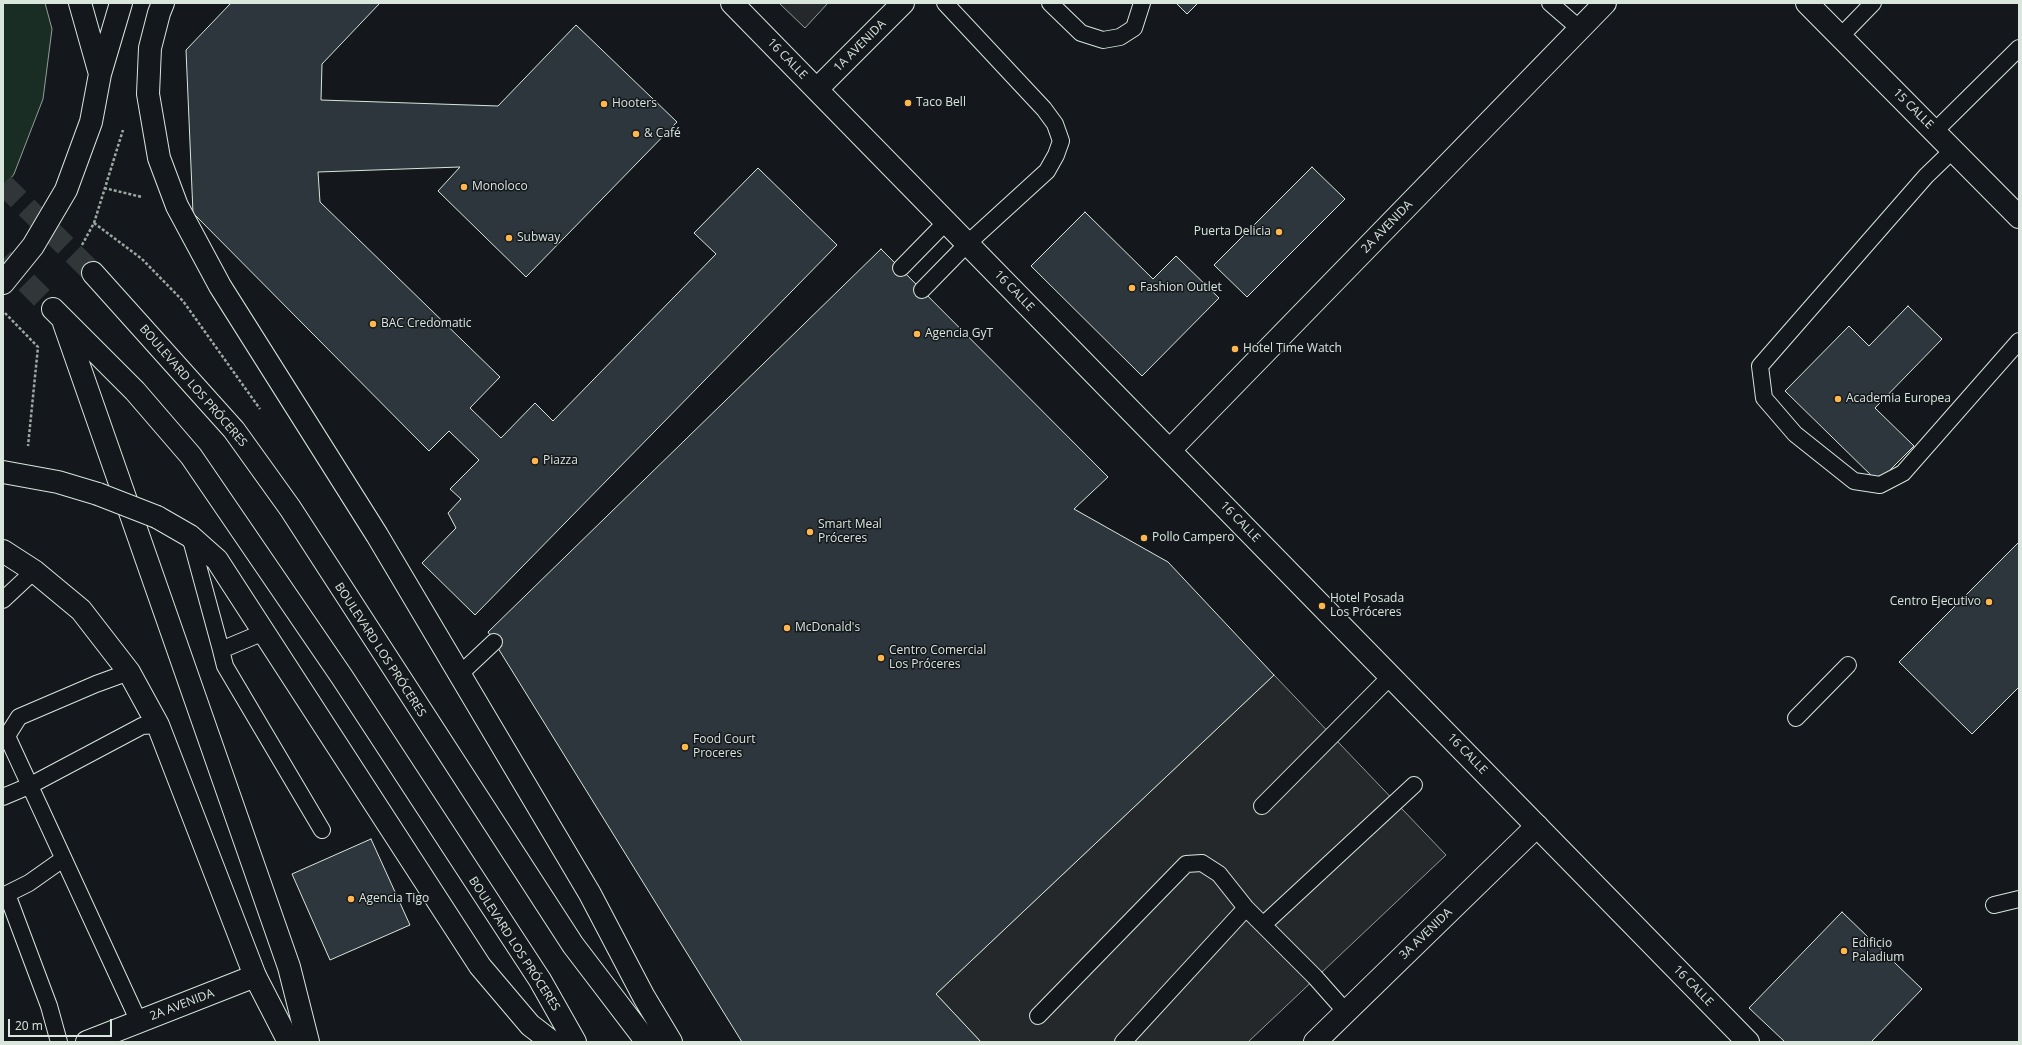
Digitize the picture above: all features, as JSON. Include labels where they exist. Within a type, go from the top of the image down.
[{"type":"main road","points":[[80,3],[100,74]]},
{"type":"main road","points":[[3,283],[33,246],[66,190],[91,122],[100,74],[121,3]]},
{"type":"main road","points":[[163,3],[150,48],[148,94],[160,158],[176,206],[220,286],[377,535],[460,674],[590,894],[644,997],[671,1042]]},
{"type":"main road","name":"16 CALLE","points":[[732,3],[1748,1042]]},
{"type":"main road","name":"1A AVENIDA","points":[[817,90],[902,3]]},
{"type":"main road","name":"2A AVENIDA","points":[[1170,450],[1605,3]]},
{"type":"main road","name":"15 CALLE","points":[[1806,3],[1954,149],[2019,217]]},
{"type":"main road","name":"BOULEVARD LOS PRÓCERES","points":[[93,273],[234,430],[290,508],[572,945],[647,1042]]},
{"type":"main road","name":"BOULEVARD LOS PRÓCERES","points":[[308,1042],[289,967],[57,313],[135,391],[191,456],[342,677],[540,980],[575,1042]]},
{"type":"main road","points":[[3,472],[58,482],[98,494],[157,517],[190,536],[217,560],[480,966],[530,1025],[552,1042]]},
{"type":"main road","points":[[3,551],[34,571],[81,610],[129,672],[158,725],[255,976],[289,1042]]},
{"type":"main road","name":"3A AVENIDA","points":[[1315,1042],[1537,826]]},
{"type":"main road","name":"2A AVENIDA","points":[[87,1042],[255,976]]},
{"type":"lane","points":[[922,290],[967,244],[1047,171],[1056,155],[1061,141],[1055,124],[1044,109],[945,3]]},
{"type":"lane","points":[[1050,3],[1081,33],[1103,40],[1120,37],[1134,28],[1142,3]]},
{"type":"lane","points":[[1550,3],[1580,29]]},
{"type":"lane","points":[[1840,37],[1873,3]]},
{"type":"lane","points":[[1935,131],[2019,48]]},
{"type":"lane","points":[[1954,149],[1926,176],[1760,366],[1764,398],[1795,434],[1854,481],[1880,485],[1903,473],[2019,341]]},
{"type":"lane","points":[[901,268],[946,222]]},
{"type":"lane","points":[[190,536],[225,666],[322,830]]},
{"type":"lane","points":[[3,600],[34,571]]},
{"type":"lane","points":[[221,650],[264,632]]},
{"type":"lane","points":[[460,674],[494,642]]},
{"type":"lane","points":[[1796,718],[1848,665]]},
{"type":"lane","points":[[129,672],[96,684],[19,717],[7,736],[139,1022]]},
{"type":"lane","points":[[1262,806],[1391,676]]},
{"type":"lane","points":[[3,797],[29,786],[142,726],[158,725]]},
{"type":"lane","points":[[1264,924],[1414,785]]},
{"type":"lane","points":[[60,1042],[49,1006],[5,890],[29,883],[63,859]]},
{"type":"lane","points":[[1038,1016],[1186,864],[1202,863],[1219,874],[1246,908],[1264,924],[1346,1012]]},
{"type":"lane","points":[[1994,905],[2019,899]]},
{"type":"lane","points":[[1123,1042],[1246,908]]},
{"type":"path","points":[[80,249],[94,223],[123,129]]},
{"type":"path","points":[[3,310],[38,347]]},
{"type":"path","points":[[25,475],[38,347],[40,340]]},
{"type":"green space","points":[[3,3],[45,3],[52,29],[43,99],[14,174],[3,189]]},
{"type":"shaded area","points":[[779,3],[828,3],[805,28]]},
{"type":"shaded area","points":[[1274,675],[1446,855],[1248,1042],[981,1042],[936,994]]},
{"type":"building","points":[[231,3],[380,3],[322,64],[321,100],[498,106],[576,25],[677,122],[526,277],[438,191],[460,167],[318,172],[320,202],[500,377],[470,408],[501,438],[535,403],[553,421],[716,254],[694,233],[758,168],[837,245],[475,615],[422,563],[456,528],[448,513],[461,499],[450,489],[479,460],[449,431],[429,451],[193,213],[186,50]]},
{"type":"building","points":[[1176,3],[1198,3],[1187,14]]},
{"type":"building","name":"Puerta Delicia","points":[[1312,167],[1345,199],[1247,297],[1214,265]]},
{"type":"building","name":"Fashion Outlet","points":[[1085,212],[1153,279],[1176,256],[1219,298],[1142,376],[1031,266]]},
{"type":"building","name":"Centro Comercial Los Próceres","points":[[881,249],[1108,477],[1074,509],[1168,562],[1274,675],[936,994],[981,1042],[742,1042],[488,632]]},
{"type":"building","name":"Academia Europea","points":[[1908,306],[1942,339],[1875,408],[1914,446],[1878,482],[1785,391],[1849,326],[1869,346]]},
{"type":"building","name":"Centro Ejecutivo","points":[[2019,542],[2019,687],[1972,734],[1899,662]]},
{"type":"building","name":"Agencia Tigo","points":[[371,839],[410,925],[330,960],[292,874]]},
{"type":"building","name":"Edificio Paladium","points":[[1842,912],[1922,989],[1871,1042],[1785,1042],[1749,1008]]},
{"type":"tunnel","points":[[3,184],[93,273]]},
{"type":"tunnel","points":[[3,259],[53,309]]},
{"type":"place","name":"Taco Bell","points":[[908,103]]},
{"type":"place","name":"Hooters","points":[[604,104]]},
{"type":"place","name":"& Café","points":[[636,134]]},
{"type":"place","name":"Monoloco","points":[[464,187]]},
{"type":"place","name":"Puerta Delicia","points":[[1279,232]]},
{"type":"place","name":"Subway","points":[[509,238]]},
{"type":"place","name":"Fashion Outlet","points":[[1132,288]]},
{"type":"place","name":"BAC Credomatic","points":[[373,324]]},
{"type":"place","name":"Agencia GyT","points":[[917,334]]},
{"type":"place","name":"Hotel Time Watch","points":[[1235,349]]},
{"type":"place","name":"Academia Europea","points":[[1838,399]]},
{"type":"place","name":"Piazza","points":[[535,461]]},
{"type":"place","name":"Smart Meal Próceres","points":[[810,532]]},
{"type":"place","name":"Pollo Campero","points":[[1144,538]]},
{"type":"place","name":"Centro Ejecutivo","points":[[1989,602]]},
{"type":"place","name":"Hotel Posada Los Próceres","points":[[1322,606]]},
{"type":"place","name":"McDonald's","points":[[787,628]]},
{"type":"place","name":"Centro Comercial Los Próceres","points":[[881,658]]},
{"type":"place","name":"Food Court Proceres","points":[[685,747]]},
{"type":"place","name":"Agencia Tigo","points":[[351,899]]},
{"type":"place","name":"Edificio Paladium","points":[[1844,951]]}]
